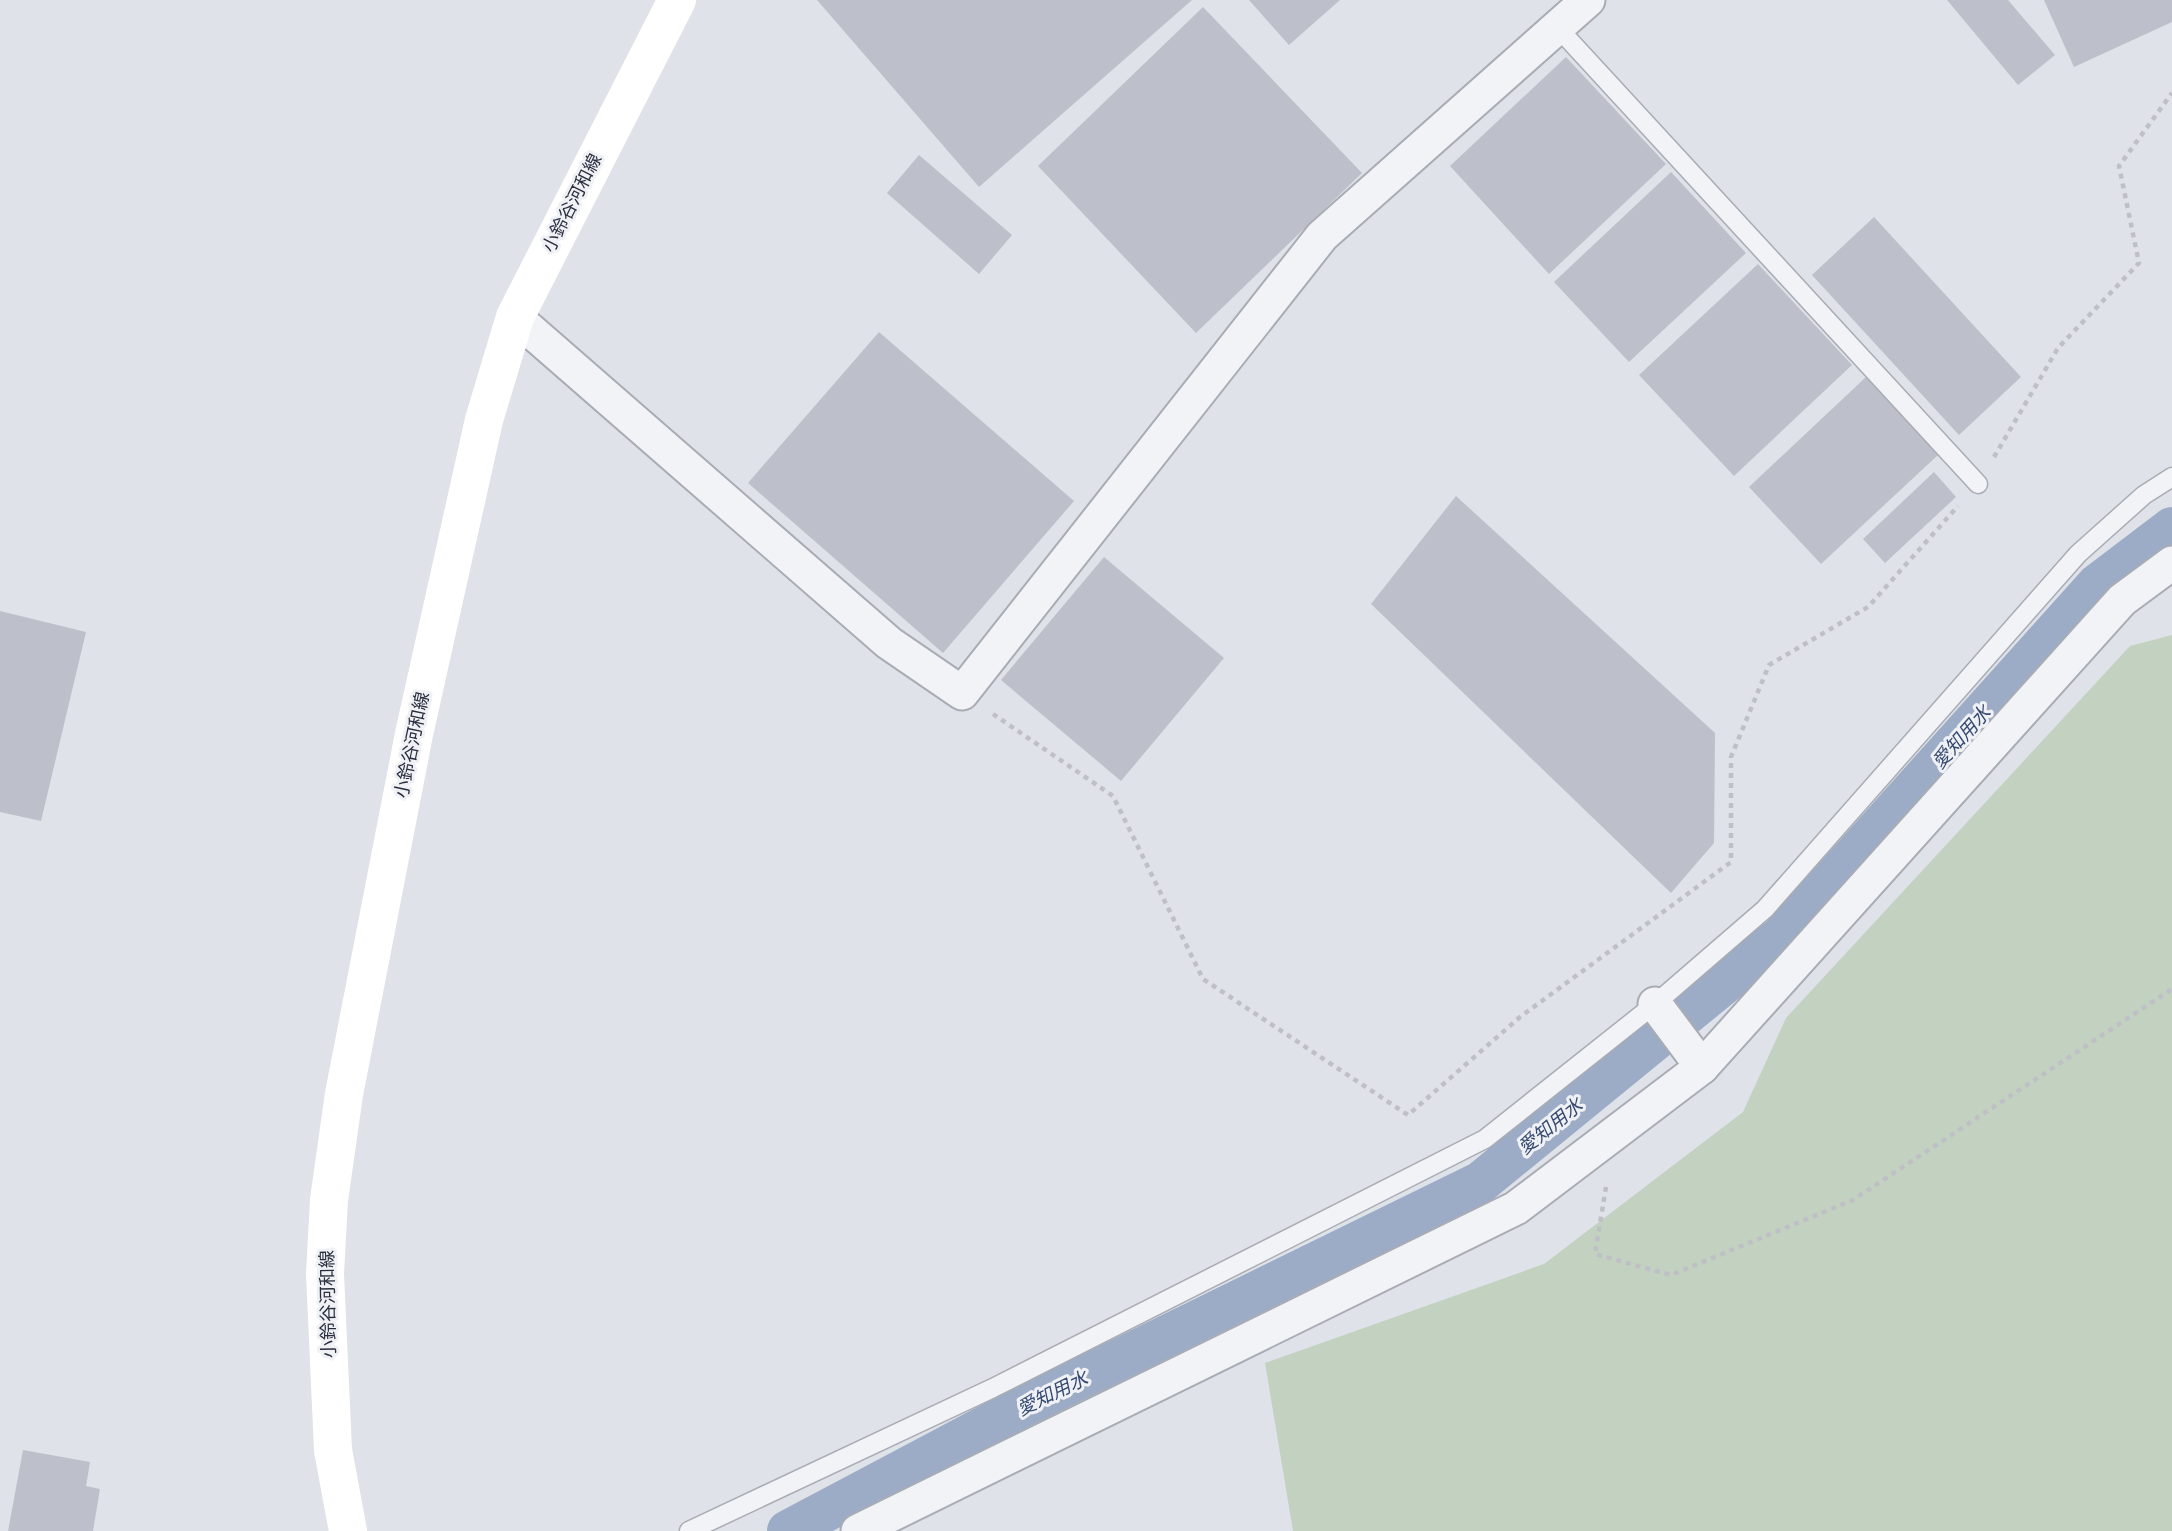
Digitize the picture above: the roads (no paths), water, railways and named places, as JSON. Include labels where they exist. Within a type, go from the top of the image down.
[{"type":"main road","name":"小鈴谷河和線","points":[[348,1531],[333,1450],[325,1274],[329,1200],[344,1094],[414,734],[484,420],[515,317],[677,0]]},
{"type":"street","points":[[515,317],[889,643],[962,693],[1322,236],[1559,29],[1588,0]]},
{"type":"street","points":[[858,1531],[1516,1208],[1696,1059],[2122,600],[2172,563]]},
{"type":"street","points":[[1655,1004],[1696,1059]]},
{"type":"lane","points":[[1559,29],[1978,484]]},
{"type":"lane","points":[[690,1531],[993,1388],[1464,1153],[1485,1139],[1655,1004],[1765,909],[2078,554],[2144,495],[2172,477]]},
{"type":"waterway","name":"愛知用水","points":[[788,1531],[1022,1407],[1481,1182],[1782,936],[2097,585],[2172,528]]}]
